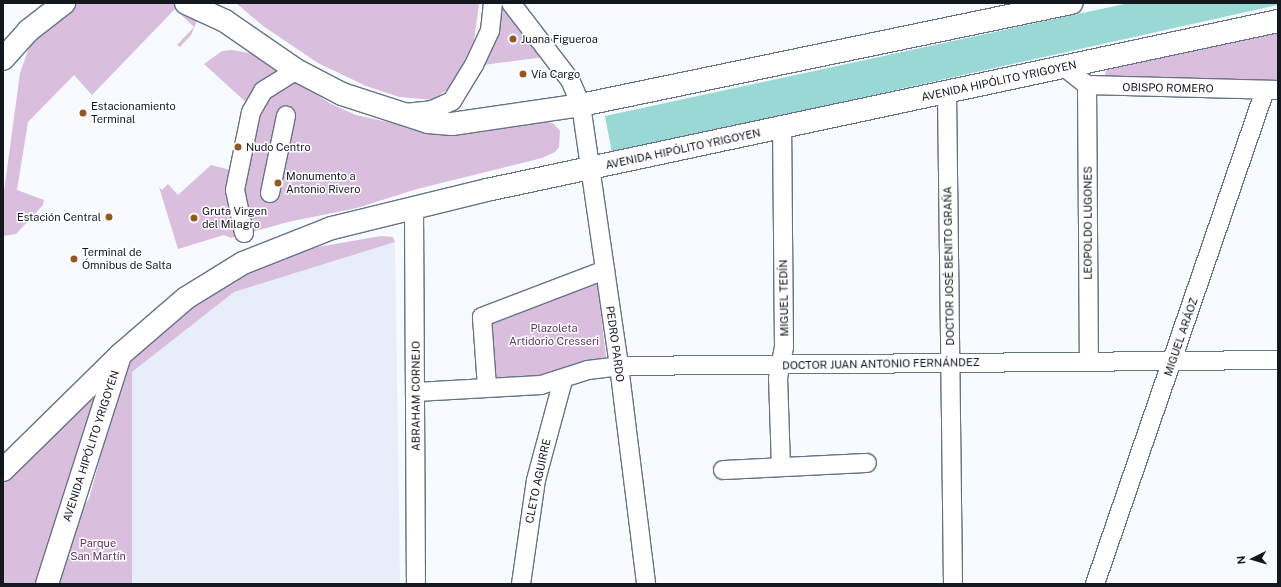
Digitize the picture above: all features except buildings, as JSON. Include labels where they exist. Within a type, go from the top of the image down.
[{"type":"main road","points":[[3,59],[28,31],[64,3]]},
{"type":"main road","points":[[186,3],[225,21],[296,70],[342,94],[392,113],[428,122],[452,124],[581,105],[1071,3]]},
{"type":"main road","points":[[210,3],[225,21]]},
{"type":"main road","name":"AVENIDA HIPÓLITO YRIGOYEN","points":[[3,470],[120,355],[186,298],[243,263],[332,228],[592,168],[782,129],[1278,21]]},
{"type":"main road","name":"AVENIDA HIPÓLITO YRIGOYEN","points":[[47,584],[120,355]]},
{"type":"street","points":[[392,113],[432,110],[452,101],[474,65],[490,31],[493,3]]},
{"type":"street","name":"PEDRO PARDO","points":[[511,3],[570,80],[581,105],[592,168],[619,366],[646,584]]},
{"type":"street","points":[[1064,67],[1087,85]]},
{"type":"street","points":[[244,233],[235,190],[251,112],[263,91],[296,70]]},
{"type":"street","name":"OBISPO ROMERO","points":[[1087,85],[1271,90]]},
{"type":"street","name":"LEOPOLDO LUGONES","points":[[1087,85],[1089,361]]},
{"type":"street","name":"MIGUEL ARÁOZ","points":[[1095,584],[1173,361],[1271,90]]},
{"type":"street","name":"DOCTOR JOSÉ BENITO GRAÑA","points":[[947,92],[953,584]]},
{"type":"street","points":[[270,193],[286,116]]},
{"type":"street","name":"MIGUEL TEDÍN","points":[[781,467],[778,378],[784,347],[782,129]]},
{"type":"street","name":"ABRAHAM CORNEJO","points":[[414,209],[416,584]]},
{"type":"street","points":[[487,387],[482,317],[605,270]]},
{"type":"street","name":"DOCTOR JUAN ANTONIO FERNÁNDEZ","points":[[416,392],[541,385],[563,380],[588,370],[619,366],[1278,360]]},
{"type":"street","name":"CLETO AGUIRRE","points":[[521,584],[536,480],[563,380]]},
{"type":"street","points":[[723,470],[866,463]]},
{"type":"shaded area","points":[[395,242],[400,584],[132,584],[132,372],[234,292]]},
{"type":"green space","points":[[72,3],[178,3],[195,15],[197,21],[191,35],[180,47],[177,45],[194,27],[175,9],[92,95],[74,75],[28,122],[17,190],[44,200],[43,205],[16,234],[3,236],[3,199],[20,73],[31,42]]},
{"type":"green space","points":[[236,3],[479,3],[474,41],[453,85],[433,100],[399,97],[366,86],[318,63],[263,26]]},
{"type":"green space","points":[[500,3],[504,3],[545,57],[483,65]]},
{"type":"green space","points":[[1278,28],[1278,84],[1110,80],[1105,75],[1107,69]]},
{"type":"green space","points":[[232,50],[254,54],[331,104],[356,115],[410,127],[482,132],[546,121],[554,124],[560,131],[559,147],[555,152],[542,158],[417,189],[357,208],[288,222],[231,238],[224,235],[178,249],[159,187],[162,190],[168,184],[178,195],[211,165],[231,170],[239,127],[245,119],[249,105],[204,64],[222,51]]},
{"type":"green space","name":"Parque San Martín","points":[[381,236],[393,237],[395,242],[234,292],[132,372],[132,584],[53,584],[73,520],[89,499],[125,366],[160,329],[233,278],[312,248]]},
{"type":"green space","name":"Plazoleta Artidorio Cresseri","points":[[597,280],[606,357],[558,375],[492,380],[487,319]]},
{"type":"green space","name":"Parque San Martín","points":[[100,385],[40,584],[3,584],[3,481]]},
{"type":"water","points":[[1129,3],[1278,3],[1278,5],[612,153],[605,116]]},
{"type":"place","name":"Juana Figueroa","points":[[513,39]]},
{"type":"place","name":"Vía Cargo","points":[[523,74]]},
{"type":"place","name":"Estacionamiento Terminal","points":[[83,113]]},
{"type":"place","name":"Nudo Centro","points":[[238,147]]},
{"type":"place","name":"Monumento a Antonio Rivero","points":[[278,183]]},
{"type":"place","name":"Estación Central","points":[[109,217]]},
{"type":"place","name":"Gruta Virgen del Milagro","points":[[194,218]]},
{"type":"place","name":"Terminal de Ómnibus de Salta","points":[[74,259]]}]
